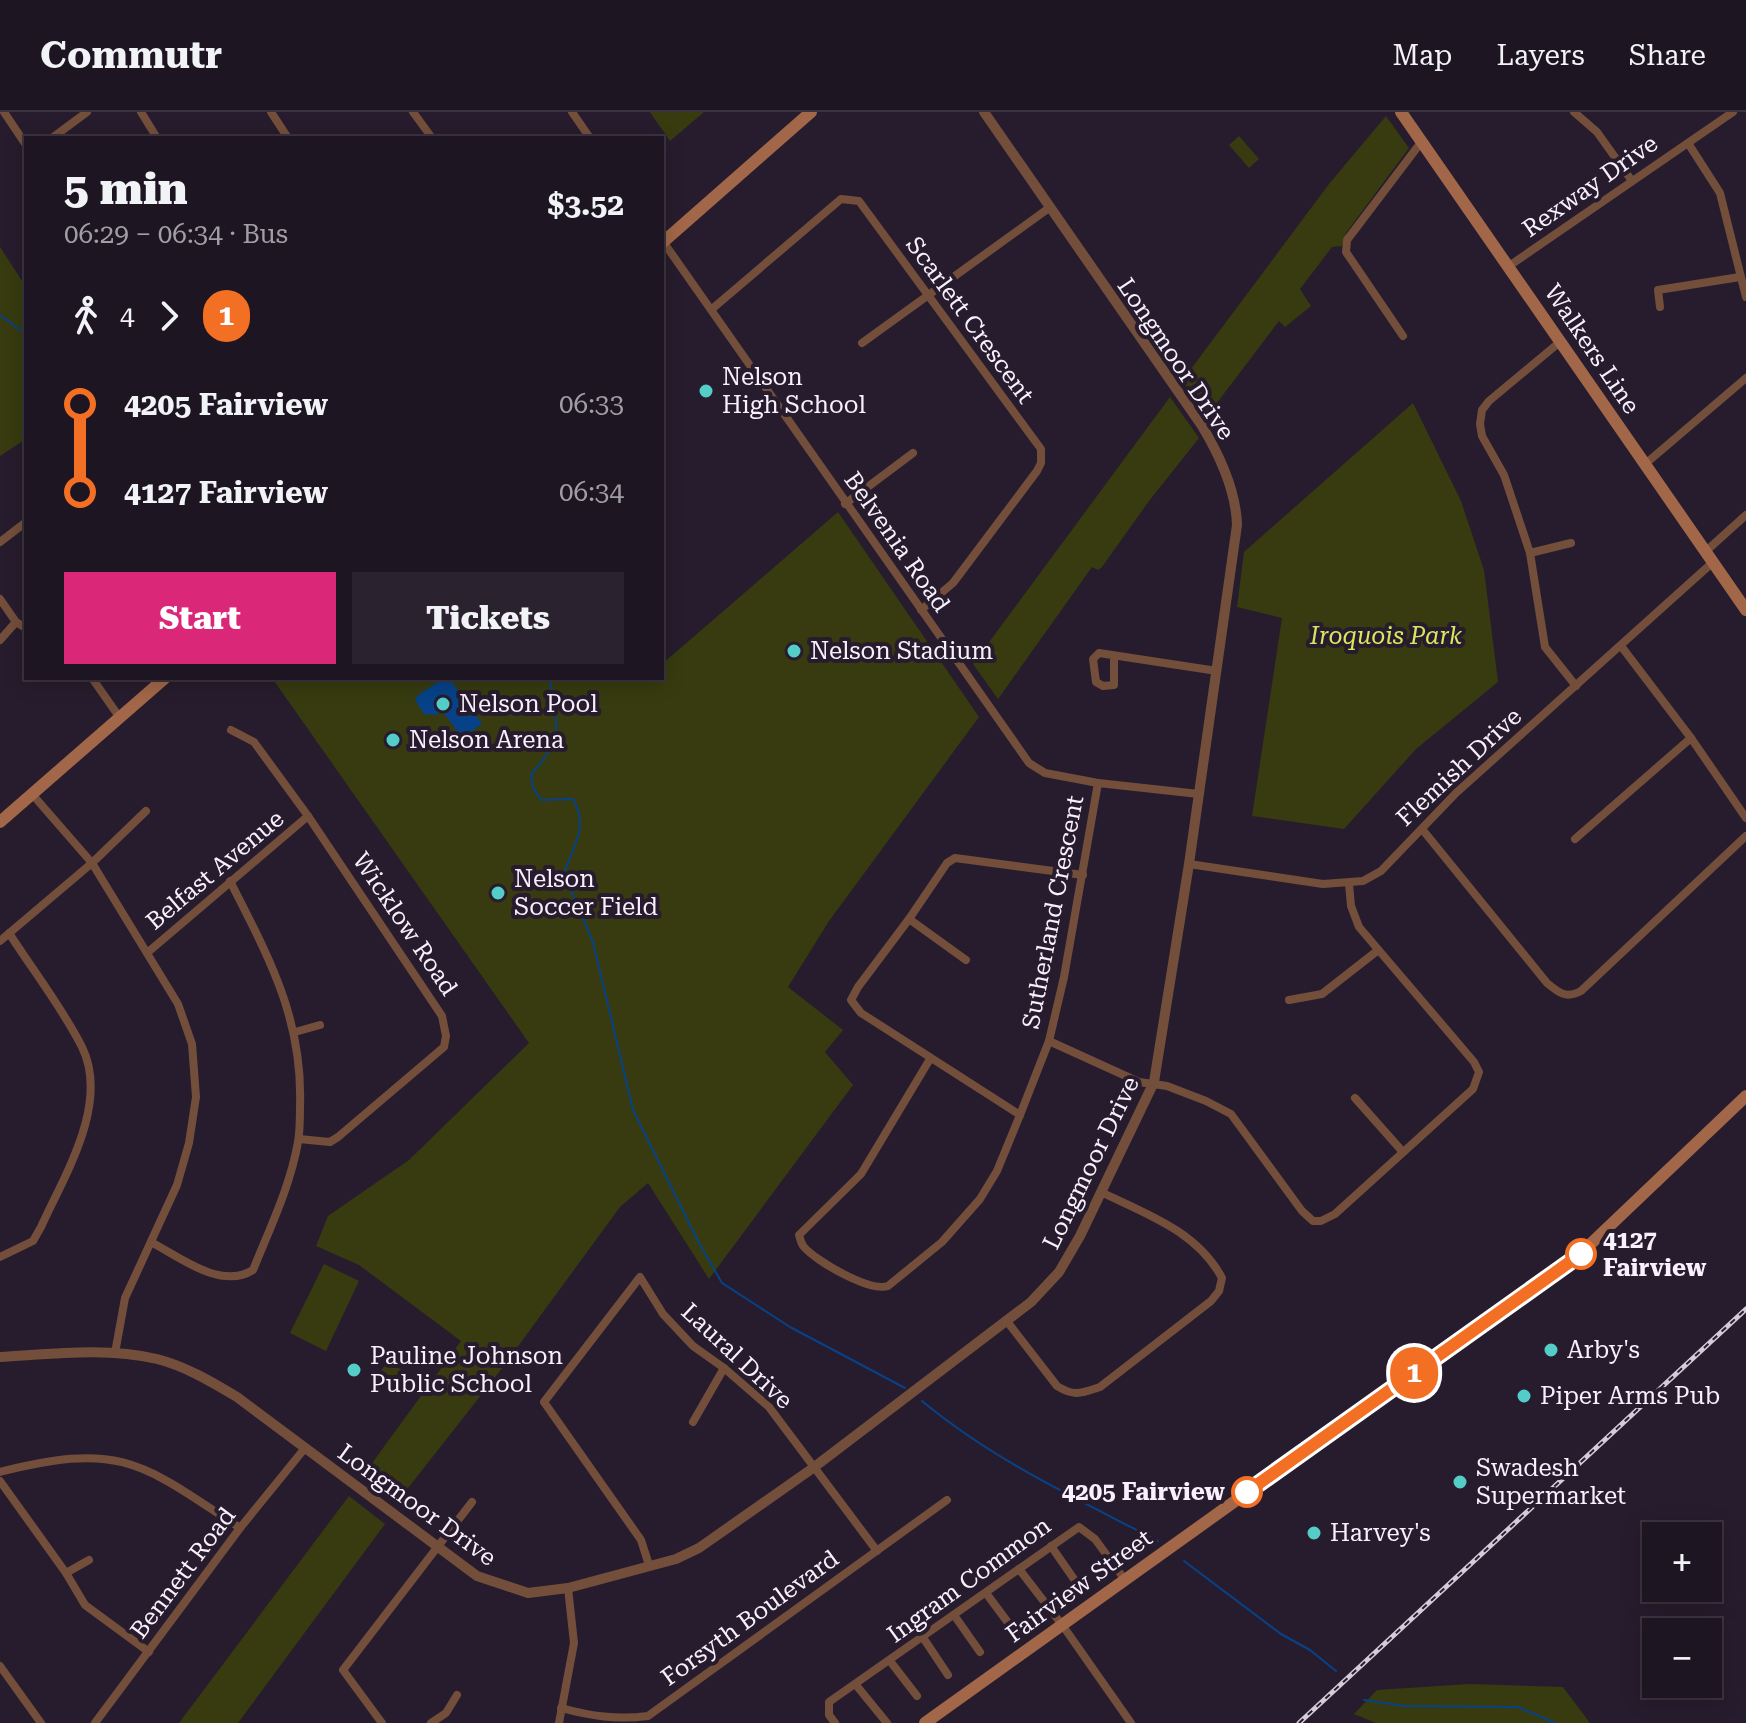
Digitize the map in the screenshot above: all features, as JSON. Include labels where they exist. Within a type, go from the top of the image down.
[{"type":"main road","points":[[664,239],[811,112]]},
{"type":"main road","name":"Walkers Line","points":[[1401,112],[1746,610]]},
{"type":"main road","points":[[0,822],[163,680]]},
{"type":"main road","name":"Fairview Street","points":[[925,1723],[1579,1255],[1746,1096]]},
{"type":"street","points":[[4,112],[24,142]]},
{"type":"street","points":[[55,136],[87,112]]},
{"type":"street","points":[[141,112],[156,136]]},
{"type":"street","points":[[271,112],[287,136]]},
{"type":"street","points":[[413,112],[431,136]]},
{"type":"street","points":[[572,112],[589,136]]},
{"type":"street","name":"Longmoor Drive","points":[[0,1357],[115,1353],[159,1360],[204,1377],[237,1397],[477,1576],[528,1593],[568,1588],[676,1559],[699,1548],[813,1468],[1031,1302],[1059,1272],[1154,1082],[1217,671],[1237,525],[1236,505],[1214,445],[1196,416],[984,112]]},
{"type":"street","points":[[1574,112],[1597,132],[1632,181]]},
{"type":"street","name":"Rexway Drive","points":[[1509,266],[1733,112]]},
{"type":"street","points":[[1403,336],[1346,252],[1347,240],[1422,141]]},
{"type":"street","points":[[1688,143],[1720,193],[1746,297]]},
{"type":"street","name":"Scarlett Crescent","points":[[712,309],[841,199],[859,201],[1041,449],[1041,463],[953,583],[921,610]]},
{"type":"street","points":[[862,343],[1049,208]]},
{"type":"street","name":"Belvenia Road","points":[[664,244],[1029,763],[1045,773],[1098,783],[1199,794]]},
{"type":"street","points":[[1660,307],[1658,290],[1740,277]]},
{"type":"street","points":[[1561,341],[1489,401],[1482,410],[1480,424],[1482,436],[1504,475],[1530,553],[1545,647],[1576,686]]},
{"type":"street","points":[[1644,465],[1746,378]]},
{"type":"street","points":[[845,504],[913,453]]},
{"type":"street","name":"Flemish Drive","points":[[1189,864],[1323,884],[1363,881],[1381,871],[1456,793],[1621,646],[1709,558],[1746,515]]},
{"type":"street","points":[[0,542],[24,524]]},
{"type":"street","points":[[1530,553],[1571,543]]},
{"type":"street","points":[[0,599],[16,622],[24,627]]},
{"type":"street","points":[[0,640],[16,622]]},
{"type":"street","points":[[1621,646],[1691,738],[1746,818]]},
{"type":"street","points":[[1114,656],[1217,671]]},
{"type":"street","points":[[93,680],[120,718]]},
{"type":"street","name":"Wicklow Road","points":[[231,730],[254,742],[308,816],[442,1016],[446,1036],[444,1047],[338,1137],[330,1142],[299,1139]]},
{"type":"street","points":[[1575,839],[1691,738]]},
{"type":"street","name":"Sutherland Crescent","points":[[930,1059],[861,1174],[799,1235],[802,1246],[856,1282],[879,1289],[888,1286],[942,1242],[980,1199],[997,1171],[1049,1041],[1064,977],[1098,783]]},
{"type":"street","points":[[32,794],[92,863],[178,1004],[192,1044],[196,1097],[189,1143],[177,1185],[125,1298],[115,1353]]},
{"type":"street","points":[[0,941],[92,863],[146,811]]},
{"type":"street","name":"Belfast Avenue","points":[[147,953],[308,816]]},
{"type":"street","points":[[1422,829],[1547,983],[1560,994],[1572,996],[1581,991],[1746,836]]},
{"type":"street","points":[[1020,1115],[861,1013],[851,1000],[947,863],[955,858],[1083,875]]},
{"type":"street","points":[[151,1242],[222,1277],[242,1276],[253,1270],[285,1191],[299,1139],[301,1088],[295,1032],[285,996],[230,881]]},
{"type":"street","points":[[1049,1041],[1139,1082],[1154,1082],[1206,1101],[1231,1114],[1302,1211],[1313,1221],[1321,1221],[1335,1214],[1473,1089],[1479,1072],[1474,1062],[1359,927],[1351,906],[1349,884]]},
{"type":"street","points":[[909,919],[966,960]]},
{"type":"street","points":[[0,1257],[33,1241],[41,1227],[80,1140],[88,1111],[90,1081],[83,1049],[9,933]]},
{"type":"street","points":[[1289,1000],[1322,994],[1377,951]]},
{"type":"street","points":[[295,1032],[320,1025]]},
{"type":"street","points":[[1355,1098],[1402,1151]]},
{"type":"street","points":[[1006,1320],[1057,1386],[1068,1394],[1083,1393],[1100,1387],[1211,1301],[1219,1291],[1222,1278],[1216,1266],[1188,1237],[1172,1226],[1101,1192]]},
{"type":"street","name":"Laural Drive","points":[[649,1565],[641,1540],[544,1402],[640,1277],[663,1314],[693,1346],[769,1407],[877,1551]]},
{"type":"street","points":[[693,1422],[724,1368]]},
{"type":"street","name":"Bennett Road","points":[[95,1723],[240,1528],[305,1448]]},
{"type":"street","points":[[0,1472],[65,1458],[93,1456],[123,1460],[165,1478],[240,1528]]},
{"type":"street","points":[[0,1481],[66,1573],[85,1605],[149,1652]]},
{"type":"street","name":"Forsyth Boulevard","points":[[561,1708],[598,1718],[622,1720],[648,1716],[947,1500]]},
{"type":"street","points":[[382,1723],[343,1670],[472,1502]]},
{"type":"street","name":"Ingram Common","points":[[835,1723],[829,1715],[829,1702],[1079,1527],[1086,1530],[1125,1580]]},
{"type":"street","points":[[1051,1546],[1076,1582]]},
{"type":"street","points":[[66,1573],[89,1560]]},
{"type":"street","points":[[1019,1569],[1131,1723]]},
{"type":"street","points":[[559,1723],[574,1643],[568,1588]]},
{"type":"street","points":[[986,1593],[1012,1628]]},
{"type":"street","points":[[954,1615],[980,1652]]},
{"type":"street","points":[[922,1636],[948,1675]]},
{"type":"street","points":[[890,1661],[917,1696]]},
{"type":"street","points":[[0,1666],[41,1723]]},
{"type":"street","points":[[856,1685],[887,1723]]},
{"type":"street","points":[[431,1723],[446,1713],[457,1695]]},
{"type":"green space","points":[[650,112],[704,112],[670,141]]},
{"type":"green space","points":[[1386,116],[1409,148],[1346,233],[1342,246],[1332,247],[1300,289],[1311,306],[1285,327],[1279,321],[1207,416],[1182,381],[1329,184]]},
{"type":"green space","points":[[1239,136],[1259,159],[1249,168],[1229,145]]},
{"type":"green space","points":[[0,247],[24,284],[24,440],[0,456]]},
{"type":"green space","points":[[1170,397],[1199,438],[1102,567],[1098,570],[1092,567],[998,699],[973,664]]},
{"type":"green space","name":"Iroquois Park","points":[[1413,403],[1461,501],[1484,570],[1498,682],[1416,749],[1344,829],[1252,816],[1282,618],[1237,607],[1244,552]]},
{"type":"green space","points":[[838,512],[979,717],[829,921],[788,987],[843,1030],[825,1052],[853,1085],[709,1279],[648,1183],[620,1207],[500,1371],[401,1497],[367,1470],[461,1341],[359,1265],[316,1246],[328,1216],[409,1160],[529,1043],[273,680],[664,680],[664,662]]},
{"type":"green space","points":[[324,1264],[359,1281],[326,1351],[290,1333]]},
{"type":"green space","points":[[389,1360],[404,1372],[395,1384],[379,1373]]},
{"type":"green space","points":[[349,1496],[385,1524],[238,1723],[179,1723]]},
{"type":"green space","points":[[1469,1684],[1563,1687],[1590,1723],[1376,1723],[1354,1714],[1377,1690]]},
{"type":"water","name":"Nelson Pool","points":[[441,680],[450,680],[482,724],[462,738],[441,709],[437,715],[424,714],[415,700]]},
{"type":"waterway","points":[[0,315],[24,333]]},
{"type":"waterway","points":[[549,680],[556,729],[549,751],[531,774],[533,788],[541,800],[573,799],[578,809],[580,827],[564,873],[593,942],[633,1110],[698,1241],[722,1283],[790,1327],[905,1388]]},
{"type":"waterway","points":[[922,1401],[1007,1460],[1158,1541]]},
{"type":"waterway","points":[[1184,1561],[1336,1671]]},
{"type":"waterway","points":[[1364,1700],[1405,1706],[1518,1707],[1555,1723]]},
{"type":"railway","points":[[1299,1723],[1746,1309]]},
{"type":"bus line","name":"1","points":[[1247,1492],[1581,1254]]},
{"type":"place","name":"Nelson High School","points":[[706,391]]},
{"type":"place","name":"Nelson Stadium","points":[[794,651]]},
{"type":"place","name":"Nelson Pool","points":[[443,704]]},
{"type":"place","name":"Nelson Arena","points":[[393,740]]},
{"type":"place","name":"Nelson Soccer Field","points":[[498,893]]},
{"type":"place","name":"4127 Fairview","points":[[1581,1254]]},
{"type":"place","name":"Arby's","points":[[1551,1350]]},
{"type":"place","name":"Pauline Johnson Public School","points":[[354,1370]]},
{"type":"place","name":"Piper Arms Pub","points":[[1524,1396]]},
{"type":"place","name":"Swadesh Supermarket","points":[[1460,1482]]},
{"type":"place","name":"4205 Fairview","points":[[1247,1492]]},
{"type":"place","name":"Harvey's","points":[[1314,1533]]}]
